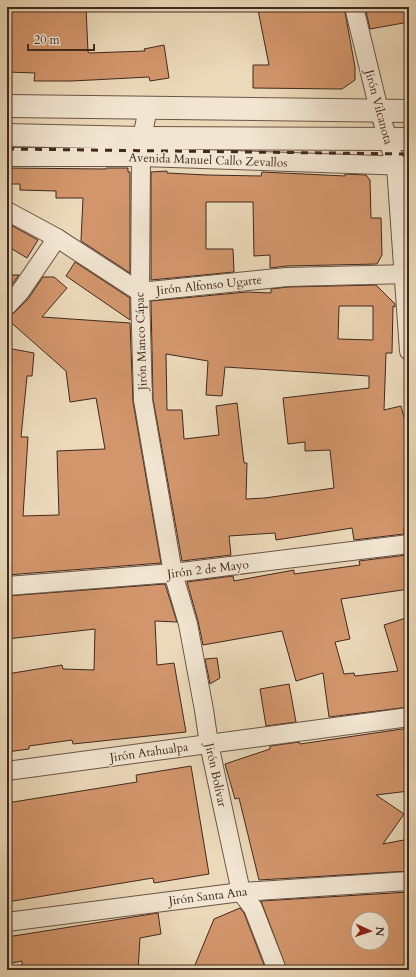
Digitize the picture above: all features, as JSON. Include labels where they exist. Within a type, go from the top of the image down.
[{"type":"street","name":"Jirón Vilcanota","points":[[354,7],[387,139],[403,166],[409,351]]},
{"type":"street","points":[[7,106],[409,111]]},
{"type":"street","name":"Jirón Manco Cápac","points":[[148,108],[142,147],[140,292],[143,400],[173,573]]},
{"type":"street","name":"Avenida Manuel Callo Zevallos","points":[[7,135],[142,147],[403,166]]},
{"type":"street","name":"Avenida Manuel Callo Zevallos","points":[[7,157],[142,147],[409,139]]},
{"type":"street","name":"Jirón Alfonso Ugarte","points":[[7,212],[57,238],[140,292],[287,277],[406,274]]},
{"type":"street","points":[[7,306],[20,292],[57,238]]},
{"type":"street","name":"Jirón 2 de Mayo","points":[[7,586],[173,573],[409,544]]},
{"type":"street","name":"Jirón Bolívar","points":[[173,573],[188,624],[209,744],[241,892],[253,908],[278,970]]},
{"type":"street","name":"Jirón Atahualpa","points":[[7,771],[409,717]]},
{"type":"street","name":"Jirón Santa Ana","points":[[7,922],[241,892],[409,882]]},
{"type":"building","points":[[7,7],[41,7],[40,10],[86,7],[88,52],[145,51],[144,49],[164,45],[169,78],[150,81],[149,77],[72,81],[34,81],[35,73],[7,72]]},
{"type":"building","points":[[273,7],[344,7],[355,67],[355,80],[342,89],[253,88],[253,65],[269,65],[258,10]]},
{"type":"building","points":[[365,7],[409,7],[409,22],[370,29]]},
{"type":"building","points":[[7,168],[128,168],[128,172],[130,172],[130,273],[81,241],[83,198],[56,198],[56,191],[20,190],[20,184],[7,184]]},
{"type":"building","points":[[167,171],[167,173],[207,175],[261,176],[262,172],[345,176],[345,174],[366,175],[370,180],[371,218],[381,218],[382,255],[377,264],[287,266],[270,268],[270,255],[254,256],[253,202],[206,202],[206,249],[233,249],[234,272],[151,280],[151,172]]},
{"type":"building","points":[[7,223],[38,240],[27,258],[7,246]]},
{"type":"building","points":[[75,262],[130,298],[130,320],[66,276]]},
{"type":"building","points":[[7,275],[19,275],[7,291]]},
{"type":"building","points":[[43,277],[54,277],[67,288],[42,317],[130,323],[133,402],[161,563],[7,575],[7,503],[10,460],[7,460],[7,403],[9,384],[7,383],[7,348],[34,353],[32,376],[27,376],[21,437],[28,437],[23,516],[59,515],[57,451],[105,449],[96,398],[70,402],[66,371],[7,319],[7,316],[14,313],[28,299]]},
{"type":"building","points":[[376,285],[395,304],[395,307],[393,306],[392,353],[386,353],[384,410],[401,406],[409,437],[409,527],[404,528],[404,534],[354,540],[352,528],[276,540],[275,533],[229,536],[231,555],[182,561],[153,399],[151,301],[247,292],[271,293],[271,289],[288,287]],"holes":[[[339,306],[373,306],[373,340],[338,339]],[[166,354],[208,361],[206,395],[222,396],[225,367],[369,376],[369,388],[283,398],[288,444],[305,442],[305,451],[330,450],[334,488],[265,498],[246,499],[247,463],[244,463],[237,403],[216,406],[219,435],[184,439],[182,410],[167,410]]]},
{"type":"building","points":[[407,555],[409,589],[341,599],[350,639],[335,642],[344,674],[354,673],[355,676],[398,671],[384,625],[409,617],[409,707],[329,717],[323,673],[296,681],[282,631],[203,645],[187,582],[233,576],[234,581],[294,570],[294,574],[360,565],[359,561]]},
{"type":"building","points":[[165,584],[177,622],[155,621],[157,665],[174,663],[186,732],[73,744],[72,740],[29,746],[29,749],[7,752],[7,674],[62,665],[63,669],[94,670],[95,629],[7,639],[7,596]]},
{"type":"building","points":[[217,658],[220,678],[210,684],[205,659]]},
{"type":"building","points":[[289,684],[296,722],[266,726],[260,689]]},
{"type":"building","points":[[409,728],[409,791],[376,795],[404,814],[383,844],[409,839],[409,871],[259,880],[239,798],[235,799],[225,764],[270,749],[270,746],[299,742],[300,744]]},
{"type":"building","points":[[191,766],[209,874],[154,883],[153,878],[7,902],[7,803],[137,782],[136,775]]},
{"type":"building","points":[[409,892],[409,970],[287,970],[261,901]]},
{"type":"building","points":[[240,908],[244,913],[266,970],[206,970],[195,965],[214,919]]},
{"type":"building","points":[[158,913],[161,934],[140,938],[138,970],[22,970],[22,961],[7,964],[7,937]]},
{"type":"railway","points":[[7,149],[409,154]]}]
